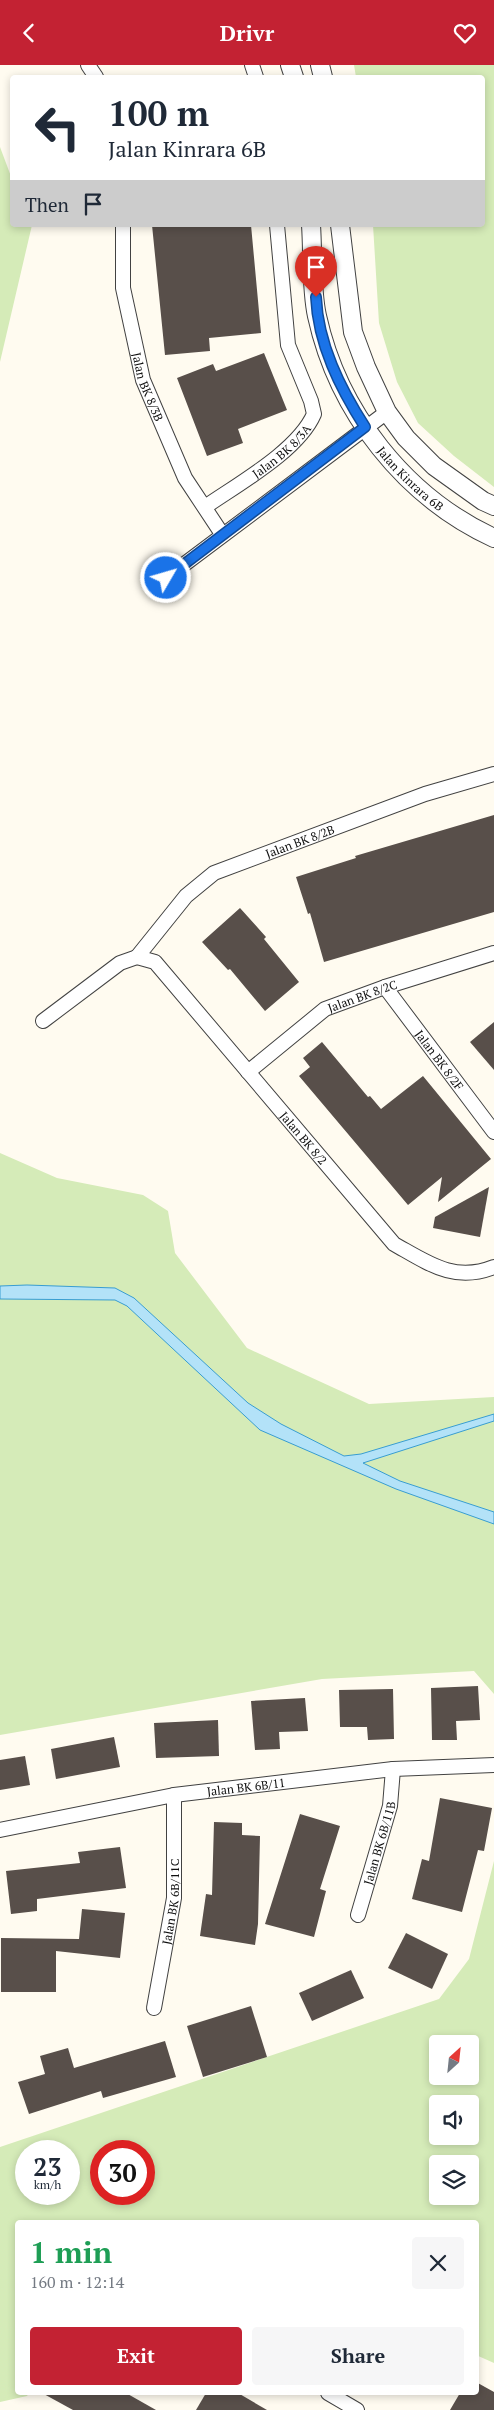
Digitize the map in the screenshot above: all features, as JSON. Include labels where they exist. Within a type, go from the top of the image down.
[{"type":"street","name":"Jalan BK 8/3B","points":[[123,227],[123,288],[144,380],[185,478],[222,534]]},
{"type":"street","name":"Jalan BK 8/3A","points":[[205,507],[284,451],[300,437],[314,414],[311,401],[288,345],[277,227]]},
{"type":"street","name":"Jalan Kinrara 6B","points":[[311,227],[316,315],[330,363],[365,427],[392,462],[435,502],[476,530],[494,538]]},
{"type":"street","name":"Jalan Kinrara 6B","points":[[340,227],[353,332],[366,367],[387,412],[406,438],[434,466],[483,501],[494,506]]},
{"type":"street","points":[[166,578],[222,534],[387,412]]},
{"type":"street","name":"Jalan BK 8/2B","points":[[138,957],[186,896],[214,873],[425,794],[494,774]]},
{"type":"street","name":"Jalan BK 8/2C","points":[[248,1072],[325,1009],[385,987],[494,953]]},
{"type":"street","points":[[43,1021],[120,963],[138,957]]},
{"type":"street","name":"Jalan BK 8/2","points":[[138,957],[154,962],[394,1244],[438,1269],[478,1273],[494,1267]]},
{"type":"street","name":"Jalan BK 8/2F","points":[[385,987],[494,1132]]},
{"type":"street","name":"Jalan BK 6B/11","points":[[0,1830],[174,1795],[393,1769],[494,1765]]},
{"type":"street","name":"Jalan BK 6B/11B","points":[[358,1915],[390,1806],[393,1769]]},
{"type":"street","name":"Jalan BK 6B/11C","points":[[154,2008],[174,1898],[174,1795]]},
{"type":"street","points":[[331,2395],[357,2410]]},
{"type":"green space","points":[[354,65],[494,65],[494,487],[454,456],[418,423],[397,382],[379,323],[373,227],[485,227],[485,75],[356,75]]},
{"type":"green space","points":[[0,147],[10,174],[10,227],[32,227],[0,362]]},
{"type":"green space","points":[[0,1153],[57,1178],[143,1195],[168,1211],[175,1253],[247,1348],[369,1404],[494,1397],[494,1694],[474,1671],[322,1679],[0,1735]]},
{"type":"green space","points":[[494,1861],[494,2363],[479,2356],[479,2220],[15,2220],[15,2395],[28,2395],[0,2402],[0,2147],[15,2142],[15,2205],[80,2205],[80,2140],[21,2140],[439,1999],[469,1959]]},
{"type":"water","points":[[0,1286],[115,1288],[134,1298],[248,1403],[281,1424],[344,1456],[361,1454],[494,1414],[494,1421],[363,1463],[400,1481],[494,1512],[494,1524],[396,1489],[260,1430],[127,1306],[115,1300],[0,1299]]},
{"type":"building","points":[[152,227],[251,227],[261,333],[209,338],[210,351],[165,355]]},
{"type":"building","points":[[264,353],[287,410],[238,429],[243,443],[207,456],[177,378],[213,364],[216,371]]},
{"type":"building","points":[[494,815],[494,912],[324,962],[310,913],[308,914],[296,877],[356,858],[355,856]]},
{"type":"building","points":[[240,908],[266,937],[264,939],[299,982],[265,1011],[230,969],[228,970],[202,942]]},
{"type":"building","points":[[494,1022],[494,1070],[470,1042]]},
{"type":"building","points":[[322,1042],[368,1097],[370,1096],[381,1109],[423,1076],[491,1159],[438,1202],[442,1177],[408,1205],[299,1076],[310,1067],[303,1058]]},
{"type":"building","points":[[489,1187],[480,1237],[433,1228],[435,1217]]},
{"type":"building","points":[[478,1686],[480,1720],[456,1721],[457,1740],[432,1740],[431,1688]]},
{"type":"building","points":[[393,1689],[394,1739],[368,1740],[367,1727],[340,1727],[339,1690]]},
{"type":"building","points":[[305,1698],[308,1731],[279,1732],[280,1749],[255,1750],[251,1701]]},
{"type":"building","points":[[218,1720],[219,1756],[156,1758],[154,1723]]},
{"type":"building","points":[[114,1737],[120,1767],[56,1779],[51,1749]]},
{"type":"building","points":[[25,1756],[30,1785],[0,1790],[0,1760]]},
{"type":"building","points":[[440,1798],[492,1808],[484,1851],[478,1850],[462,1912],[412,1899],[422,1859],[429,1861]]},
{"type":"building","points":[[300,1814],[340,1826],[320,1889],[326,1891],[314,1937],[265,1924]]},
{"type":"building","points":[[214,1822],[242,1823],[242,1835],[260,1836],[258,1924],[255,1945],[200,1936],[206,1894],[212,1895]]},
{"type":"building","points":[[120,1847],[126,1888],[37,1899],[37,1911],[11,1914],[6,1871],[80,1863],[78,1852]]},
{"type":"building","points":[[82,1909],[125,1913],[120,1958],[56,1951],[56,1992],[1,1992],[1,1938],[79,1939]]},
{"type":"building","points":[[406,1933],[448,1954],[432,1989],[388,1968]]},
{"type":"building","points":[[351,1970],[364,1998],[312,2021],[299,1993]]},
{"type":"building","points":[[251,2006],[267,2057],[203,2077],[187,2026]]},
{"type":"building","points":[[165,2041],[176,2077],[103,2098],[101,2091],[29,2114],[18,2082],[45,2074],[40,2056],[68,2048],[74,2068]]},
{"type":"building","points":[[479,2384],[494,2392],[494,2410],[450,2410],[459,2395],[479,2395]]},
{"type":"building","points":[[46,2395],[130,2395],[156,2410],[73,2410]]},
{"type":"building","points":[[205,2395],[241,2395],[267,2410],[196,2410]]},
{"type":"route","points":[[166,578],[365,427],[353,409],[330,363],[316,315],[316,297]]}]
